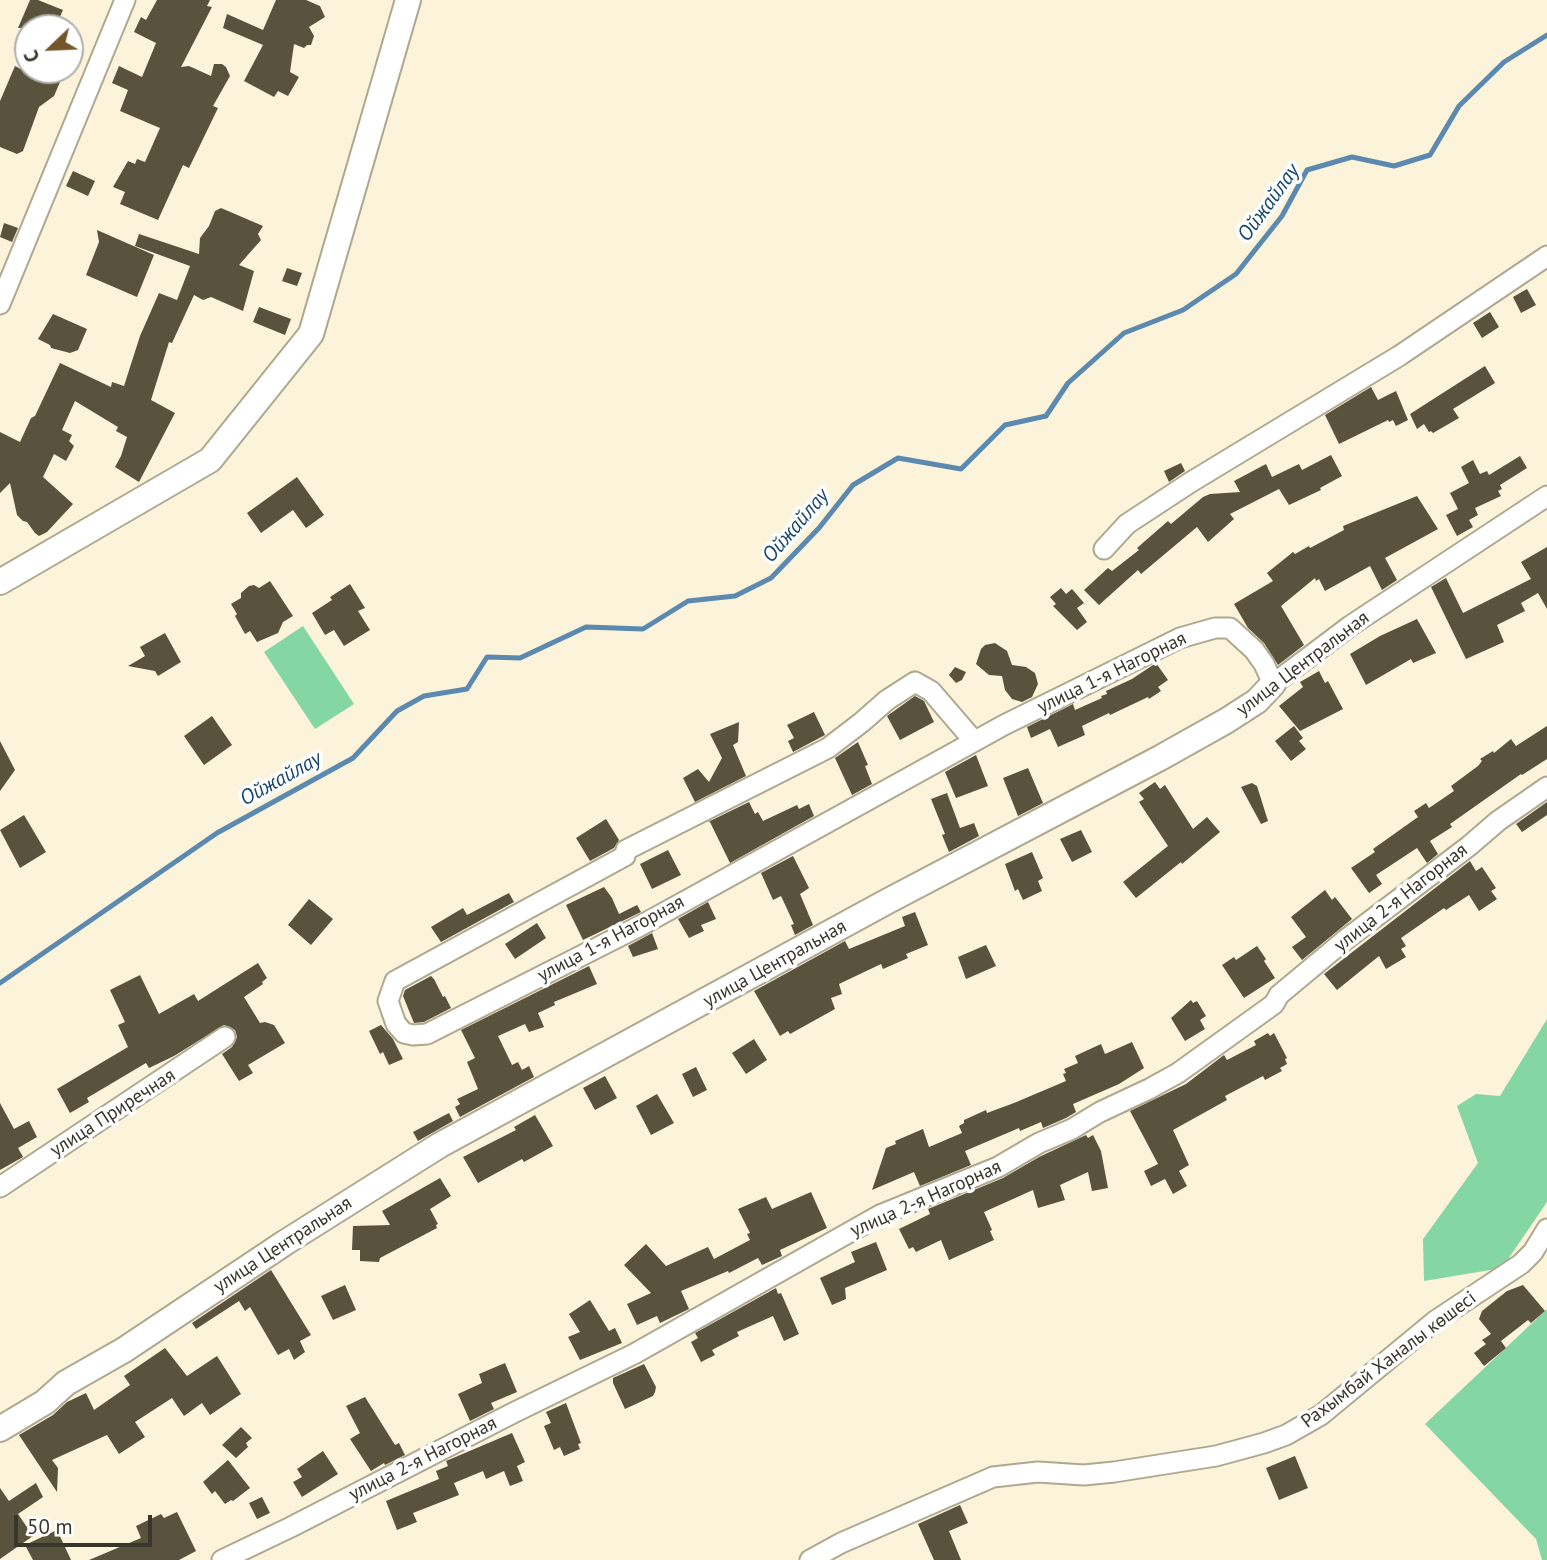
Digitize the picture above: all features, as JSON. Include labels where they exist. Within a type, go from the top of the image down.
[{"type":"street","points":[[0,304],[125,0]]},
{"type":"street","points":[[0,582],[210,460],[311,334],[408,0]]},
{"type":"street","points":[[1104,549],[1127,524],[1191,482],[1399,356],[1547,256]]},
{"type":"street","name":"улица Центральная","points":[[0,1429],[46,1402],[66,1383],[124,1350],[286,1242],[440,1145],[888,901],[1204,734],[1257,701],[1273,684],[1350,625],[1547,496]]},
{"type":"street","name":"улица 1-я Нагорная","points":[[974,741],[931,691],[915,682],[898,691],[862,722],[813,756],[626,850],[625,856],[403,975],[391,987],[388,1001],[396,1024],[404,1033],[427,1034],[640,926],[974,741],[1180,638],[1215,628],[1230,628],[1254,650],[1273,684]]},
{"type":"street","name":"улица 2-я Нагорная","points":[[222,1560],[634,1354],[880,1215],[999,1167],[1039,1143],[1072,1129],[1178,1073],[1264,1012],[1274,1004],[1279,995],[1345,940],[1498,821],[1547,787]]},
{"type":"street","name":"улица Приречная","points":[[0,1187],[225,1037]]},
{"type":"street","name":"Рахымбай Ханалы көшесі","points":[[810,1560],[841,1543],[993,1477],[1038,1472],[1084,1475],[1114,1472],[1216,1455],[1264,1444],[1286,1435],[1321,1415],[1436,1321],[1521,1264],[1533,1252],[1547,1229]]},
{"type":"green space","points":[[303,626],[354,704],[315,729],[264,652]]},
{"type":"green space","points":[[1547,1019],[1547,1202],[1502,1268],[1424,1281],[1423,1239],[1478,1163],[1457,1106],[1476,1094],[1500,1096]]},
{"type":"green space","points":[[1547,1309],[1547,1560],[1542,1560],[1536,1539],[1425,1424]]},
{"type":"building","points":[[30,0],[38,0],[63,10],[61,14],[24,14]]},
{"type":"building","points":[[157,0],[210,0],[207,6],[212,7],[181,67],[189,66],[211,76],[214,64],[222,64],[230,76],[213,106],[218,108],[189,168],[183,165],[158,220],[120,204],[125,192],[113,187],[128,161],[135,164],[137,159],[145,162],[160,128],[120,111],[128,90],[112,83],[119,66],[142,77],[156,43],[134,32],[141,17],[146,20]]},
{"type":"building","points":[[276,0],[306,0],[320,6],[325,17],[309,27],[314,36],[311,45],[304,48],[294,44],[290,72],[299,77],[288,96],[278,91],[274,97],[244,81],[263,45],[223,28],[227,14],[263,30]]},
{"type":"building","points":[[14,68],[14,84],[59,84],[54,96],[39,107],[23,151],[17,154],[0,147],[0,101]]},
{"type":"building","points":[[73,171],[95,181],[88,196],[66,186]]},
{"type":"building","points":[[221,208],[263,226],[258,234],[261,240],[239,265],[254,271],[243,311],[211,297],[203,300],[194,295],[172,343],[169,342],[151,400],[175,413],[139,482],[115,467],[127,437],[116,431],[118,427],[75,401],[62,430],[72,435],[69,441],[74,446],[66,461],[54,454],[43,477],[73,504],[47,532],[39,536],[17,515],[10,483],[0,493],[0,432],[20,442],[60,363],[111,387],[112,382],[124,386],[140,336],[159,293],[177,300],[190,266],[135,246],[139,234],[199,254],[200,238],[215,211]]},
{"type":"building","points":[[4,223],[18,228],[12,242],[0,237]]},
{"type":"building","points":[[97,230],[154,255],[137,297],[86,275],[99,242]]},
{"type":"building","points":[[287,268],[302,273],[297,286],[282,281]]},
{"type":"building","points":[[1527,289],[1536,305],[1521,313],[1513,297]]},
{"type":"building","points":[[259,307],[291,319],[285,335],[253,322]]},
{"type":"building","points":[[1490,312],[1499,327],[1482,338],[1473,323]]},
{"type":"building","points":[[53,314],[87,329],[78,350],[70,353],[51,348],[38,339]]},
{"type":"building","points":[[1485,366],[1495,383],[1453,409],[1459,418],[1433,433],[1429,432],[1424,424],[1417,429],[1410,414]]},
{"type":"building","points":[[1371,387],[1378,400],[1396,391],[1408,420],[1396,426],[1393,420],[1388,420],[1339,444],[1325,415]]},
{"type":"building","points":[[1331,455],[1342,476],[1320,488],[1321,490],[1289,505],[1279,489],[1230,514],[1234,519],[1208,542],[1197,527],[1141,574],[1138,570],[1099,605],[1084,590],[1108,568],[1112,571],[1139,550],[1137,548],[1168,521],[1171,524],[1203,497],[1240,492],[1234,481],[1266,464],[1272,477],[1299,464],[1302,470]]},
{"type":"building","points":[[1520,456],[1527,468],[1500,485],[1502,489],[1498,491],[1501,496],[1475,508],[1478,515],[1469,520],[1473,527],[1457,536],[1446,515],[1458,509],[1450,493],[1469,483],[1461,467],[1473,460],[1480,474],[1487,471],[1489,475]]},
{"type":"building","points":[[1181,463],[1185,471],[1169,482],[1164,471]]},
{"type":"building","points":[[297,477],[324,515],[306,528],[293,510],[261,533],[247,513]]},
{"type":"building","points":[[1417,496],[1438,529],[1385,558],[1397,580],[1382,590],[1370,566],[1325,591],[1319,579],[1316,581],[1315,578],[1281,606],[1304,645],[1278,665],[1264,643],[1248,628],[1234,604],[1273,581],[1267,573],[1293,552],[1295,554],[1309,546],[1310,548],[1344,530],[1343,526]]},
{"type":"building","points":[[1547,547],[1547,609],[1538,593],[1521,603],[1525,611],[1497,625],[1504,642],[1466,659],[1431,587],[1446,578],[1463,613],[1531,579],[1521,562]]},
{"type":"building","points":[[270,581],[293,616],[283,622],[278,633],[257,642],[250,631],[245,634],[231,604],[241,598],[241,593],[249,586],[259,588]]},
{"type":"building","points":[[350,584],[365,608],[358,611],[370,630],[344,646],[334,630],[325,635],[312,613]]},
{"type":"building","points":[[1061,588],[1066,594],[1072,589],[1084,603],[1077,608],[1087,622],[1077,630],[1053,606],[1056,604],[1050,597]]},
{"type":"building","points":[[1417,619],[1436,653],[1413,663],[1411,659],[1366,685],[1350,654]]},
{"type":"building","points":[[165,633],[181,662],[158,676],[155,671],[128,666],[145,656],[140,647]]},
{"type":"building","points":[[995,643],[1007,651],[1012,665],[1026,667],[1035,673],[1038,684],[1032,697],[1022,702],[1012,699],[1005,690],[1002,676],[989,675],[976,664],[981,649],[985,645]]},
{"type":"building","points":[[1156,663],[1168,680],[1158,687],[1161,691],[1149,699],[1148,697],[1082,726],[1085,735],[1058,747],[1050,729],[1031,738],[1027,727],[1073,704],[1075,710],[1102,698],[1101,696],[1107,694],[1106,691],[1132,679]]},
{"type":"building","points":[[955,667],[966,672],[962,680],[956,683],[949,675]]},
{"type":"building","points":[[1319,671],[1325,683],[1328,681],[1343,709],[1300,731],[1279,706],[1303,687],[1300,682]]},
{"type":"building","points":[[915,696],[924,701],[934,722],[900,740],[887,716]]},
{"type":"building","points":[[814,712],[825,735],[793,752],[788,741],[794,738],[787,725]]},
{"type":"building","points":[[212,716],[232,745],[204,765],[184,736]]},
{"type":"building","points":[[739,722],[738,742],[733,745],[746,776],[695,802],[683,778],[698,769],[709,782],[722,758],[710,734]]},
{"type":"building","points":[[1294,726],[1303,738],[1299,741],[1306,749],[1291,761],[1275,741]]},
{"type":"building","points":[[1547,726],[1547,759],[1521,774],[1430,841],[1438,854],[1427,863],[1417,848],[1376,875],[1382,884],[1369,893],[1351,868],[1418,817],[1414,811],[1426,803],[1429,808],[1454,791],[1451,786],[1478,766],[1482,761],[1480,759],[1493,751],[1494,753],[1511,739],[1516,746]]},
{"type":"building","points":[[0,741],[15,770],[0,791]]},
{"type":"building","points":[[858,742],[868,765],[865,766],[872,784],[852,795],[835,758]]},
{"type":"building","points":[[976,755],[988,786],[956,798],[945,772]]},
{"type":"building","points":[[1028,768],[1043,803],[1018,816],[1003,778]]},
{"type":"building","points":[[1155,782],[1160,789],[1165,785],[1193,829],[1207,817],[1220,832],[1136,898],[1123,882],[1168,846],[1139,802],[1144,799],[1139,793]]},
{"type":"building","points":[[1252,783],[1257,786],[1268,821],[1261,824],[1241,787]]},
{"type":"building","points":[[947,793],[960,828],[974,823],[979,836],[949,852],[931,799]]},
{"type":"building","points":[[749,802],[755,814],[758,812],[763,821],[797,805],[799,809],[809,804],[814,816],[730,863],[708,822]]},
{"type":"building","points":[[1547,802],[1547,815],[1522,832],[1516,824]]},
{"type":"building","points":[[24,815],[46,852],[20,868],[0,830]]},
{"type":"building","points":[[606,819],[619,840],[614,848],[590,861],[576,838]]},
{"type":"building","points":[[1081,830],[1092,852],[1072,862],[1060,839]]},
{"type":"building","points":[[668,850],[681,875],[652,889],[640,864]]},
{"type":"building","points":[[1032,852],[1043,878],[1038,881],[1042,891],[1023,900],[1018,889],[1015,891],[1005,864]]},
{"type":"building","points":[[793,856],[809,888],[800,894],[813,925],[795,935],[791,925],[794,924],[781,896],[773,900],[761,873]]},
{"type":"building","points":[[1470,861],[1476,871],[1482,867],[1496,888],[1491,891],[1497,899],[1479,911],[1469,895],[1446,910],[1444,908],[1401,938],[1406,946],[1401,949],[1406,957],[1386,969],[1379,956],[1337,990],[1324,974]]},
{"type":"building","points":[[604,887],[619,914],[637,905],[641,912],[583,940],[566,905]]},
{"type":"building","points":[[1325,890],[1332,900],[1335,897],[1352,919],[1302,960],[1292,947],[1306,937],[1291,917]]},
{"type":"building","points":[[509,893],[514,902],[441,942],[431,927],[463,908],[467,915]]},
{"type":"building","points":[[309,899],[333,919],[311,945],[288,925]]},
{"type":"building","points":[[708,902],[716,919],[701,925],[704,931],[689,938],[678,919]]},
{"type":"building","points":[[915,912],[928,945],[906,954],[908,958],[883,969],[881,964],[839,984],[842,994],[831,998],[835,1009],[790,1034],[788,1031],[780,1036],[754,991],[845,941],[849,949],[905,926],[902,917]]},
{"type":"building","points":[[537,923],[546,938],[515,959],[505,944]]},
{"type":"building","points":[[652,933],[658,949],[633,957],[628,946]]},
{"type":"building","points":[[986,945],[996,966],[966,979],[958,957]]},
{"type":"building","points":[[1257,946],[1275,978],[1244,998],[1222,965],[1234,957],[1236,960]]},
{"type":"building","points":[[258,963],[267,978],[244,997],[260,1023],[274,1025],[285,1043],[248,1065],[253,1073],[239,1081],[222,1054],[232,1047],[237,1037],[235,1030],[224,1025],[174,1056],[149,1068],[146,1063],[87,1098],[89,1102],[70,1113],[57,1089],[128,1047],[118,1025],[125,1022],[110,990],[140,975],[159,1014],[194,994],[198,1001]]},
{"type":"building","points":[[589,966],[597,984],[554,1002],[555,1005],[538,1013],[544,1027],[529,1032],[525,1024],[498,1036],[512,1065],[518,1062],[522,1070],[529,1066],[534,1077],[460,1117],[455,1107],[460,1104],[457,1099],[478,1089],[467,1062],[475,1058],[461,1030]]},
{"type":"building","points":[[431,976],[451,1008],[424,1022],[414,1023],[403,996],[405,990]]},
{"type":"building","points":[[1191,1000],[1193,1003],[1197,1001],[1206,1016],[1200,1020],[1205,1029],[1185,1041],[1171,1018]]},
{"type":"building","points":[[381,1025],[393,1039],[403,1059],[389,1065],[383,1052],[380,1054],[369,1031]]},
{"type":"building","points":[[1268,1033],[1270,1036],[1274,1033],[1287,1058],[1287,1064],[1280,1068],[1282,1071],[1265,1080],[1263,1076],[1225,1096],[1227,1100],[1173,1130],[1189,1165],[1179,1171],[1187,1186],[1173,1194],[1165,1179],[1151,1186],[1144,1171],[1158,1164],[1130,1111],[1186,1084],[1224,1055],[1227,1060],[1256,1045],[1254,1041]]},
{"type":"building","points":[[754,1039],[767,1060],[746,1074],[732,1053]]},
{"type":"building","points":[[1132,1042],[1144,1068],[1119,1084],[1073,1104],[1076,1112],[1066,1118],[1043,1128],[1041,1122],[1020,1131],[1019,1128],[965,1151],[971,1165],[920,1186],[914,1172],[872,1190],[886,1148],[896,1144],[895,1141],[923,1129],[929,1147],[962,1133],[959,1126],[964,1120],[1066,1081],[1064,1069],[1078,1063],[1075,1056],[1101,1044],[1105,1054]]},
{"type":"building","points":[[696,1067],[707,1090],[693,1097],[682,1074]]},
{"type":"building","points":[[605,1076],[617,1098],[595,1110],[583,1088]]},
{"type":"building","points":[[657,1094],[674,1123],[651,1135],[636,1106]]},
{"type":"building","points":[[0,1103],[14,1129],[29,1121],[37,1137],[18,1148],[23,1157],[0,1170]]},
{"type":"building","points":[[449,1113],[453,1121],[418,1141],[413,1132]]},
{"type":"building","points":[[535,1115],[553,1146],[478,1183],[463,1157],[516,1130],[514,1127]]},
{"type":"building","points":[[1086,1135],[1088,1138],[1093,1135],[1101,1151],[1108,1188],[1092,1191],[1088,1172],[1060,1185],[1065,1200],[1038,1208],[1033,1190],[984,1212],[994,1240],[949,1260],[941,1240],[916,1252],[913,1247],[909,1249],[899,1229],[930,1214],[928,1209],[1003,1178]]},
{"type":"building","points":[[440,1178],[451,1196],[430,1209],[438,1224],[437,1228],[380,1258],[379,1262],[360,1261],[360,1250],[352,1250],[353,1226],[390,1225],[382,1211]]},
{"type":"building","points":[[811,1192],[827,1228],[780,1250],[782,1256],[762,1265],[758,1258],[729,1273],[728,1271],[681,1291],[689,1309],[660,1323],[657,1316],[637,1325],[627,1304],[651,1293],[624,1265],[646,1244],[666,1266],[708,1247],[714,1259],[750,1240],[747,1234],[750,1233],[738,1209],[766,1197],[772,1209]]},
{"type":"building","points":[[876,1242],[887,1270],[845,1288],[846,1299],[832,1305],[820,1278],[855,1262],[851,1252]]},
{"type":"building","points":[[271,1270],[311,1335],[300,1341],[305,1352],[294,1360],[289,1349],[278,1355],[250,1307],[245,1311],[239,1301],[196,1329],[192,1323]]},
{"type":"building","points":[[345,1285],[356,1310],[333,1320],[321,1296]]},
{"type":"building","points":[[1523,1285],[1545,1311],[1531,1323],[1528,1320],[1501,1341],[1506,1348],[1484,1366],[1474,1353],[1486,1344],[1482,1340],[1491,1334],[1479,1319],[1482,1311],[1507,1291]]},
{"type":"building","points":[[776,1288],[778,1294],[781,1293],[799,1334],[784,1341],[773,1316],[737,1332],[739,1336],[712,1350],[715,1355],[701,1362],[691,1342],[698,1338],[695,1333]]},
{"type":"building","points":[[590,1300],[609,1331],[615,1328],[622,1343],[580,1360],[568,1337],[580,1332],[569,1314]]},
{"type":"building","points":[[165,1348],[187,1376],[217,1356],[241,1394],[210,1415],[202,1403],[184,1416],[172,1398],[135,1422],[145,1437],[119,1454],[107,1435],[52,1460],[58,1468],[57,1492],[19,1435],[53,1415],[67,1402],[86,1393],[94,1410],[130,1385],[124,1376]]},
{"type":"building","points":[[505,1363],[517,1392],[491,1403],[494,1409],[470,1421],[458,1394],[482,1383],[479,1374]]},
{"type":"building","points":[[644,1364],[656,1387],[655,1392],[653,1396],[625,1409],[613,1378]]},
{"type":"building","points":[[365,1397],[395,1445],[399,1443],[405,1455],[371,1471],[350,1439],[360,1433],[346,1406]]},
{"type":"building","points":[[566,1403],[581,1443],[578,1444],[580,1449],[564,1456],[560,1447],[554,1450],[544,1426],[551,1423],[546,1412]]},
{"type":"building","points":[[241,1427],[252,1438],[246,1443],[248,1447],[236,1458],[222,1445]]},
{"type":"building","points":[[512,1433],[525,1462],[517,1466],[523,1481],[510,1486],[504,1471],[486,1479],[483,1471],[454,1483],[459,1495],[413,1513],[417,1522],[397,1530],[386,1501],[439,1479],[436,1471],[448,1466],[446,1461]]},
{"type":"building","points":[[323,1451],[338,1474],[302,1497],[293,1482],[302,1477],[297,1469]]},
{"type":"building","points":[[1295,1456],[1308,1488],[1279,1500],[1266,1468]]},
{"type":"building","points":[[228,1460],[250,1488],[225,1504],[215,1491],[212,1494],[203,1482]]},
{"type":"building","points":[[36,1483],[43,1497],[18,1514],[33,1536],[0,1559],[0,1488],[9,1501]]},
{"type":"building","points":[[262,1497],[270,1513],[257,1519],[249,1503]]},
{"type":"building","points":[[960,1505],[968,1523],[949,1531],[961,1560],[934,1560],[918,1524]]},
{"type":"building","points":[[177,1512],[196,1551],[179,1560],[89,1560],[141,1538],[136,1526],[161,1514],[164,1518]]},
{"type":"building","points":[[57,1530],[71,1560],[33,1560],[25,1545]]},
{"type":"waterway","name":"Ойжайлау","points":[[0,983],[217,833],[353,758],[397,711],[424,696],[467,689],[487,657],[520,658],[586,627],[643,629],[688,601],[735,596],[771,578],[819,528],[853,485],[898,458],[961,469],[1005,425],[1046,416],[1068,383],[1124,333],[1183,310],[1236,274],[1282,216],[1307,170],[1352,157],[1394,166],[1430,155],[1459,106],[1504,62],[1547,35]]}]
